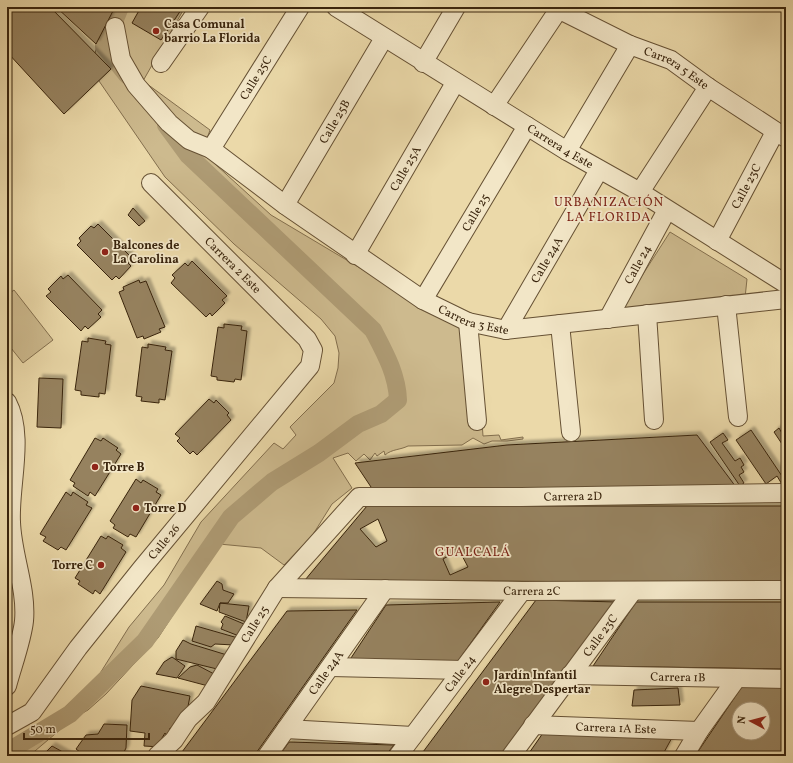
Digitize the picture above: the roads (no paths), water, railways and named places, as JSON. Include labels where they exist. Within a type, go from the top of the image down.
[{"type":"street","points":[[161,63],[200,7]]},
{"type":"street","name":"Calle 25C","points":[[211,149],[300,7]]},
{"type":"street","points":[[423,63],[456,7]]},
{"type":"street","points":[[494,106],[557,8]]},
{"type":"street","name":"Carrera 5 Este","points":[[557,8],[630,45],[671,60],[708,87],[781,135]]},
{"type":"street","name":"Carrera 4 Este","points":[[346,10],[384,38],[455,83],[599,170],[640,192],[786,284]]},
{"type":"street","name":"Carrera 3 Este","points":[[115,27],[121,59],[136,85],[169,124],[189,140],[211,149],[285,205],[355,255],[423,300],[468,322],[506,330],[786,299]]},
{"type":"street","name":"Calle 25B","points":[[285,205],[384,38]]},
{"type":"street","points":[[567,151],[630,45]]},
{"type":"street","name":"Calle 25A","points":[[355,255],[455,83]]},
{"type":"street","points":[[640,192],[708,87]]},
{"type":"street","name":"Calle 25","points":[[423,300],[527,126]]},
{"type":"street","name":"Calle 23C","points":[[717,241],[781,135]]},
{"type":"street","name":"Calle 24A","points":[[506,330],[599,170]]},
{"type":"street","name":"Carrera 2 Este","points":[[151,182],[307,339],[313,350]]},
{"type":"street","name":"Calle 24","points":[[608,319],[667,210]]},
{"type":"street","points":[[726,305],[738,417]]},
{"type":"street","points":[[647,314],[654,420]]},
{"type":"street","points":[[468,322],[477,421]]},
{"type":"street","points":[[560,324],[571,432]]},
{"type":"street","name":"Calle 26","points":[[7,726],[32,712],[78,648],[142,568],[310,366],[313,350]]},
{"type":"street","points":[[7,402],[12,411],[17,456],[11,495],[11,523],[22,588],[24,621],[7,686]]},
{"type":"street","name":"Carrera 2D","points":[[359,497],[521,497],[786,493]]},
{"type":"street","name":"Calle 25","points":[[157,756],[174,740],[188,719],[206,702],[277,588],[359,497]]},
{"type":"street","name":"Carrera 2C","points":[[277,588],[522,591],[786,590]]},
{"type":"street","name":"Calle 24A","points":[[267,756],[331,668],[385,589]]},
{"type":"street","name":"Calle 24","points":[[398,756],[522,591]]},
{"type":"street","name":"Calle 23C","points":[[511,756],[633,591]]},
{"type":"street","points":[[331,668],[463,670]]},
{"type":"street","name":"Carrera 1B","points":[[570,675],[786,679]]},
{"type":"street","points":[[684,756],[699,731],[737,678]]},
{"type":"street","name":"Carrera 1A Este","points":[[533,726],[699,731]]},
{"type":"street","points":[[286,729],[413,736]]},
{"type":"waterway","points":[[120,7],[104,46],[127,75]]},
{"type":"waterway","points":[[7,752],[70,714],[145,641],[231,517],[272,482],[319,453],[358,424],[381,414],[398,400],[393,372],[373,330],[188,155],[166,125]]},
{"type":"place","name":"Casa Comunal barrio La Florida","points":[[156,31]]},
{"type":"place","name":"Balcones de La Carolina","points":[[105,252]]},
{"type":"place","name":"Torre B","points":[[95,467]]},
{"type":"place","name":"Torre D","points":[[136,508]]},
{"type":"place","name":"Torre C","points":[[101,565]]},
{"type":"place","name":"Jardín Infantil Alegre Despertar","points":[[486,682]]},
{"type":"district","name":"URBANIZACIÓN LA FLORIDA","points":[[609,208]]},
{"type":"district","name":"GUALCALÁ","points":[[473,551]]}]
